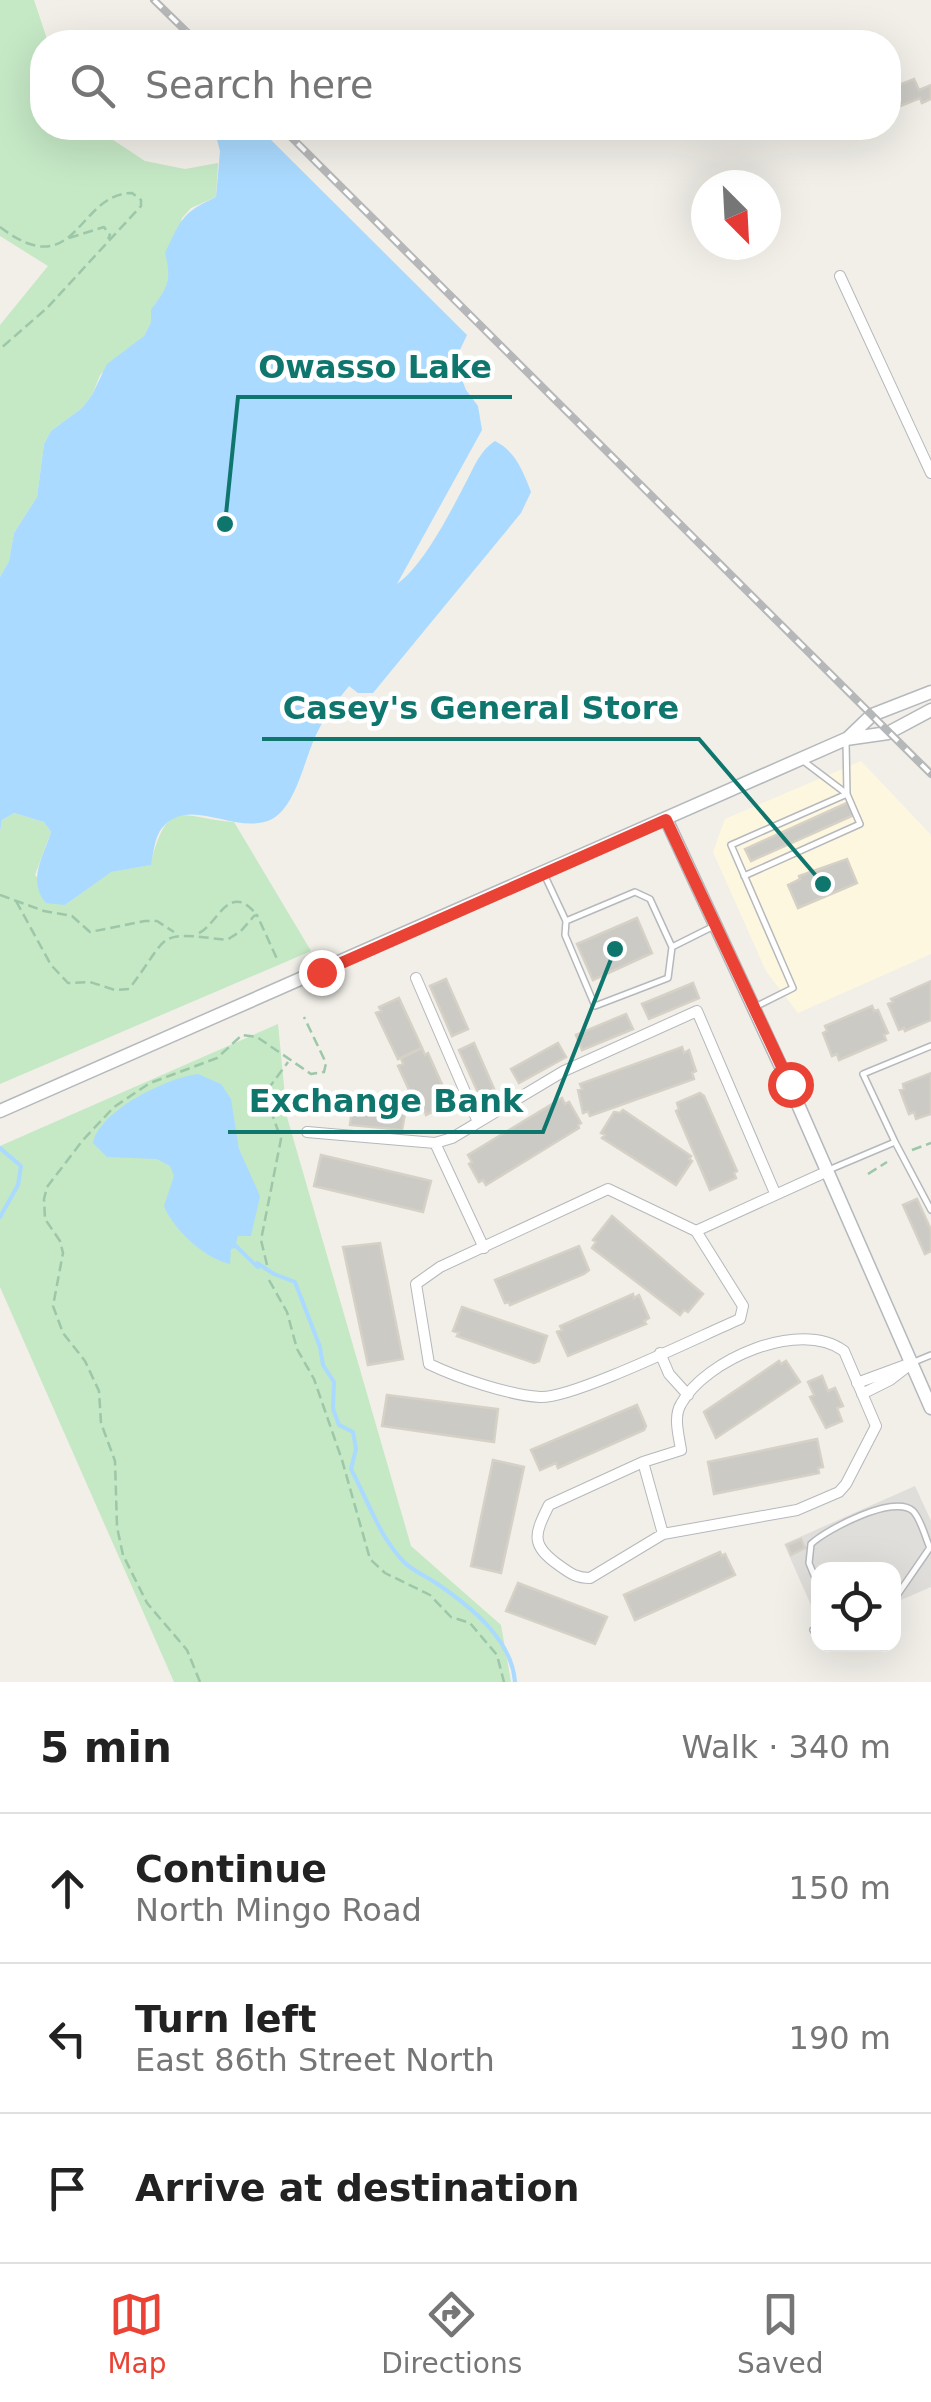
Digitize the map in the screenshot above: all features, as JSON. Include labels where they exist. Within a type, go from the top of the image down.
[{"type":"street","points":[[840,276],[931,473]]},
{"type":"street","points":[[846,739],[872,716],[931,692]]},
{"type":"street","points":[[4,1109],[846,739],[888,732],[931,710]]},
{"type":"street","points":[[666,820],[828,1170],[931,1408]]},
{"type":"street","points":[[416,978],[478,1122]]},
{"type":"street","points":[[307,1132],[435,1144],[452,1138],[564,1071],[696,1011],[775,1192]]},
{"type":"street","points":[[435,1144],[484,1248]]},
{"type":"street","points":[[696,1231],[828,1170]]},
{"type":"street","points":[[608,1189],[696,1231],[743,1306],[740,1319],[592,1382],[542,1398],[455,1376],[429,1364],[416,1284],[440,1267],[608,1189]]},
{"type":"street","points":[[784,1339],[836,1345],[844,1351],[876,1426],[839,1492],[797,1510],[663,1534],[590,1578],[577,1578],[545,1556],[538,1546],[538,1528],[549,1504],[643,1462],[680,1450],[677,1418],[688,1395],[710,1370],[784,1339]]},
{"type":"street","points":[[660,1353],[668,1374],[688,1395]]},
{"type":"street","points":[[860,1388],[890,1380],[912,1364]]},
{"type":"street","points":[[643,1462],[663,1534]]},
{"type":"lane","points":[[744,876],[860,824],[848,794],[846,739]]},
{"type":"lane","points":[[801,760],[848,794]]},
{"type":"lane","points":[[752,1008],[793,988],[731,846],[848,794]]},
{"type":"lane","points":[[544,874],[566,921],[565,935],[596,1006],[668,978],[672,947],[650,899],[635,892],[566,921]]},
{"type":"lane","points":[[672,947],[714,926]]},
{"type":"lane","points":[[931,1046],[863,1074],[931,1210]]},
{"type":"lane","points":[[828,1170],[895,1142]]},
{"type":"lane","points":[[912,1364],[931,1355]]},
{"type":"lane","points":[[811,1568],[810,1544],[858,1516],[898,1504],[916,1514],[930,1548],[901,1590]]},
{"type":"path","points":[[0,349],[106,246],[141,206],[140,200],[132,193],[119,194],[65,239]]},
{"type":"path","points":[[0,227],[34,248],[104,227],[110,235],[106,246]]},
{"type":"path","points":[[0,895],[44,911],[72,916],[90,932],[145,921],[156,922],[178,934]]},
{"type":"path","points":[[16,901],[51,965],[68,983],[90,982],[115,990],[129,989],[162,942],[178,934],[226,940],[257,915]]},
{"type":"path","points":[[198,934],[208,928],[220,909],[233,903],[248,906],[257,915],[277,958]]},
{"type":"path","points":[[200,1682],[187,1650],[147,1604],[123,1555],[116,1527],[114,1461],[101,1423],[99,1391],[63,1333],[52,1306],[62,1253],[60,1241],[45,1219],[44,1199],[47,1187],[114,1107],[150,1083],[217,1058],[242,1035],[257,1038],[311,1074],[324,1072],[326,1063],[304,1016]]},
{"type":"path","points":[[267,1265],[261,1240],[281,1139],[268,1102],[268,1089],[289,1061]]},
{"type":"path","points":[[912,1150],[931,1142]]},
{"type":"path","points":[[868,1174],[887,1162]]},
{"type":"path","points":[[270,1280],[287,1312],[296,1349],[314,1380],[370,1559],[385,1572],[430,1594],[451,1617],[470,1623],[497,1656],[504,1682]]},
{"type":"shaded area","points":[[861,761],[931,835],[931,954],[798,1013],[766,971],[713,852],[725,819]]},
{"type":"shaded area","points":[[915,1486],[931,1521],[931,1587],[901,1600],[901,1562],[811,1562],[811,1605],[784,1544]]},
{"type":"green space","points":[[0,0],[34,0],[44,30],[30,30],[30,140],[113,140],[145,161],[185,169],[218,163],[216,197],[191,208],[182,218],[165,292],[151,309],[151,322],[144,336],[100,375],[82,408],[51,431],[44,444],[37,497],[14,533],[9,561],[0,577],[0,325],[48,266],[0,236]]},
{"type":"green space","points":[[14,813],[44,822],[51,832],[35,875],[65,905],[110,872],[150,865],[163,828],[178,816],[234,822],[311,951],[0,1084],[0,832],[2,820]]},
{"type":"green space","points":[[278,1024],[287,1117],[411,1546],[501,1625],[511,1682],[174,1682],[0,1287],[0,1146]]},
{"type":"water","points":[[217,140],[271,140],[467,335],[457,356],[459,372],[478,406],[482,430],[397,584],[425,553],[477,461],[495,441],[513,456],[531,492],[521,513],[373,693],[358,693],[349,686],[321,725],[294,792],[281,812],[258,823],[200,815],[173,819],[160,831],[151,865],[111,872],[65,905],[46,903],[37,877],[51,832],[44,822],[14,813],[2,820],[0,832],[0,577],[9,561],[14,533],[37,497],[44,444],[51,431],[82,408],[107,364],[144,336],[151,322],[151,309],[167,283],[165,253],[175,233],[189,213],[216,197],[220,151]]},
{"type":"water","points":[[198,1074],[221,1084],[231,1099],[239,1149],[260,1196],[251,1236],[238,1236],[236,1243],[261,1268],[257,1269],[235,1248],[231,1249],[230,1264],[220,1261],[182,1233],[164,1206],[174,1176],[170,1166],[157,1159],[107,1157],[93,1143],[108,1119],[136,1098]]},
{"type":"building","points":[[914,79],[919,90],[931,85],[931,99],[922,103],[920,98],[901,106],[901,84]]},
{"type":"building","points":[[849,802],[854,815],[751,861],[745,849]]},
{"type":"building","points":[[847,859],[857,883],[798,908],[788,885],[799,876]]},
{"type":"building","points":[[637,918],[652,953],[593,980],[577,944]]},
{"type":"building","points":[[446,979],[468,1029],[452,1036],[430,986]]},
{"type":"building","points":[[931,981],[931,1020],[899,1030],[888,1004],[893,1002],[891,999]]},
{"type":"building","points":[[693,983],[699,998],[649,1019],[642,1004]]},
{"type":"building","points":[[399,998],[422,1048],[398,1059],[376,1013],[381,1011],[379,1007]]},
{"type":"building","points":[[872,1006],[874,1011],[878,1010],[888,1033],[884,1035],[886,1040],[839,1060],[837,1054],[832,1056],[823,1033],[827,1031],[825,1026]]},
{"type":"building","points":[[626,1014],[633,1029],[582,1050],[576,1035]]},
{"type":"building","points":[[474,1043],[495,1091],[480,1097],[459,1050]]},
{"type":"building","points":[[558,1043],[566,1057],[519,1083],[511,1069]]},
{"type":"building","points":[[682,1047],[684,1053],[689,1050],[696,1071],[692,1073],[694,1079],[590,1116],[588,1111],[583,1113],[580,1084]]},
{"type":"building","points":[[422,1048],[425,1055],[428,1053],[449,1100],[447,1105],[426,1115],[425,1111],[420,1114],[398,1066],[403,1064],[401,1058]]},
{"type":"building","points":[[931,1073],[931,1114],[916,1119],[914,1112],[909,1114],[900,1090],[904,1089],[903,1084]]},
{"type":"building","points":[[700,1093],[737,1171],[736,1178],[710,1190],[676,1111],[677,1103]]},
{"type":"building","points":[[562,1098],[565,1104],[569,1102],[581,1123],[579,1128],[486,1185],[483,1180],[479,1182],[468,1155]]},
{"type":"building","points":[[352,1109],[405,1114],[402,1130],[350,1125]]},
{"type":"building","points":[[623,1110],[691,1156],[692,1161],[676,1185],[602,1138],[605,1135],[601,1133],[614,1112]]},
{"type":"building","points":[[321,1155],[431,1181],[423,1212],[314,1186]]},
{"type":"building","points":[[917,1199],[931,1230],[931,1251],[925,1254],[903,1205]]},
{"type":"building","points":[[612,1216],[703,1294],[688,1312],[684,1310],[680,1315],[592,1248],[596,1242],[593,1240]]},
{"type":"building","points":[[380,1243],[403,1359],[368,1365],[343,1247]]},
{"type":"building","points":[[579,1246],[589,1270],[584,1274],[510,1305],[505,1303],[495,1280]]},
{"type":"building","points":[[633,1294],[634,1298],[639,1295],[649,1318],[644,1321],[646,1324],[568,1356],[557,1332],[562,1330],[560,1326]]},
{"type":"building","points":[[462,1307],[547,1336],[539,1361],[534,1363],[457,1336],[459,1333],[453,1331]]},
{"type":"building","points":[[779,1361],[786,1361],[800,1382],[716,1438],[704,1412]]},
{"type":"building","points":[[822,1376],[828,1391],[835,1388],[843,1406],[837,1408],[842,1421],[826,1428],[810,1397],[814,1395],[808,1382]]},
{"type":"building","points":[[387,1395],[498,1409],[494,1442],[382,1426]]},
{"type":"building","points":[[637,1405],[646,1426],[644,1430],[558,1468],[556,1463],[540,1470],[531,1450]]},
{"type":"building","points":[[817,1439],[823,1467],[818,1468],[819,1473],[714,1494],[708,1462]]},
{"type":"building","points":[[493,1460],[524,1467],[501,1573],[471,1566]]},
{"type":"building","points":[[801,1539],[805,1548],[791,1555],[787,1545]]},
{"type":"building","points":[[720,1552],[725,1554],[735,1575],[635,1620],[624,1595]]},
{"type":"building","points":[[518,1583],[607,1617],[595,1644],[506,1611]]},
{"type":"waterway","points":[[0,1148],[21,1166],[18,1185],[0,1217]]},
{"type":"waterway","points":[[257,1263],[295,1282],[323,1365],[334,1382],[333,1409],[339,1425],[353,1432],[356,1449],[351,1469],[388,1541],[408,1565],[449,1592],[487,1625],[506,1652],[515,1682]]},
{"type":"railway","points":[[154,0],[185,30]]},
{"type":"railway","points":[[294,140],[931,774]]},
{"type":"place","name":"Owasso Lake","points":[[225,524]]},
{"type":"place","name":"Casey's General Store","points":[[823,884]]},
{"type":"place","name":"Exchange Bank","points":[[615,949]]},
{"type":"route","points":[[321,972],[666,820],[790,1084]]}]
